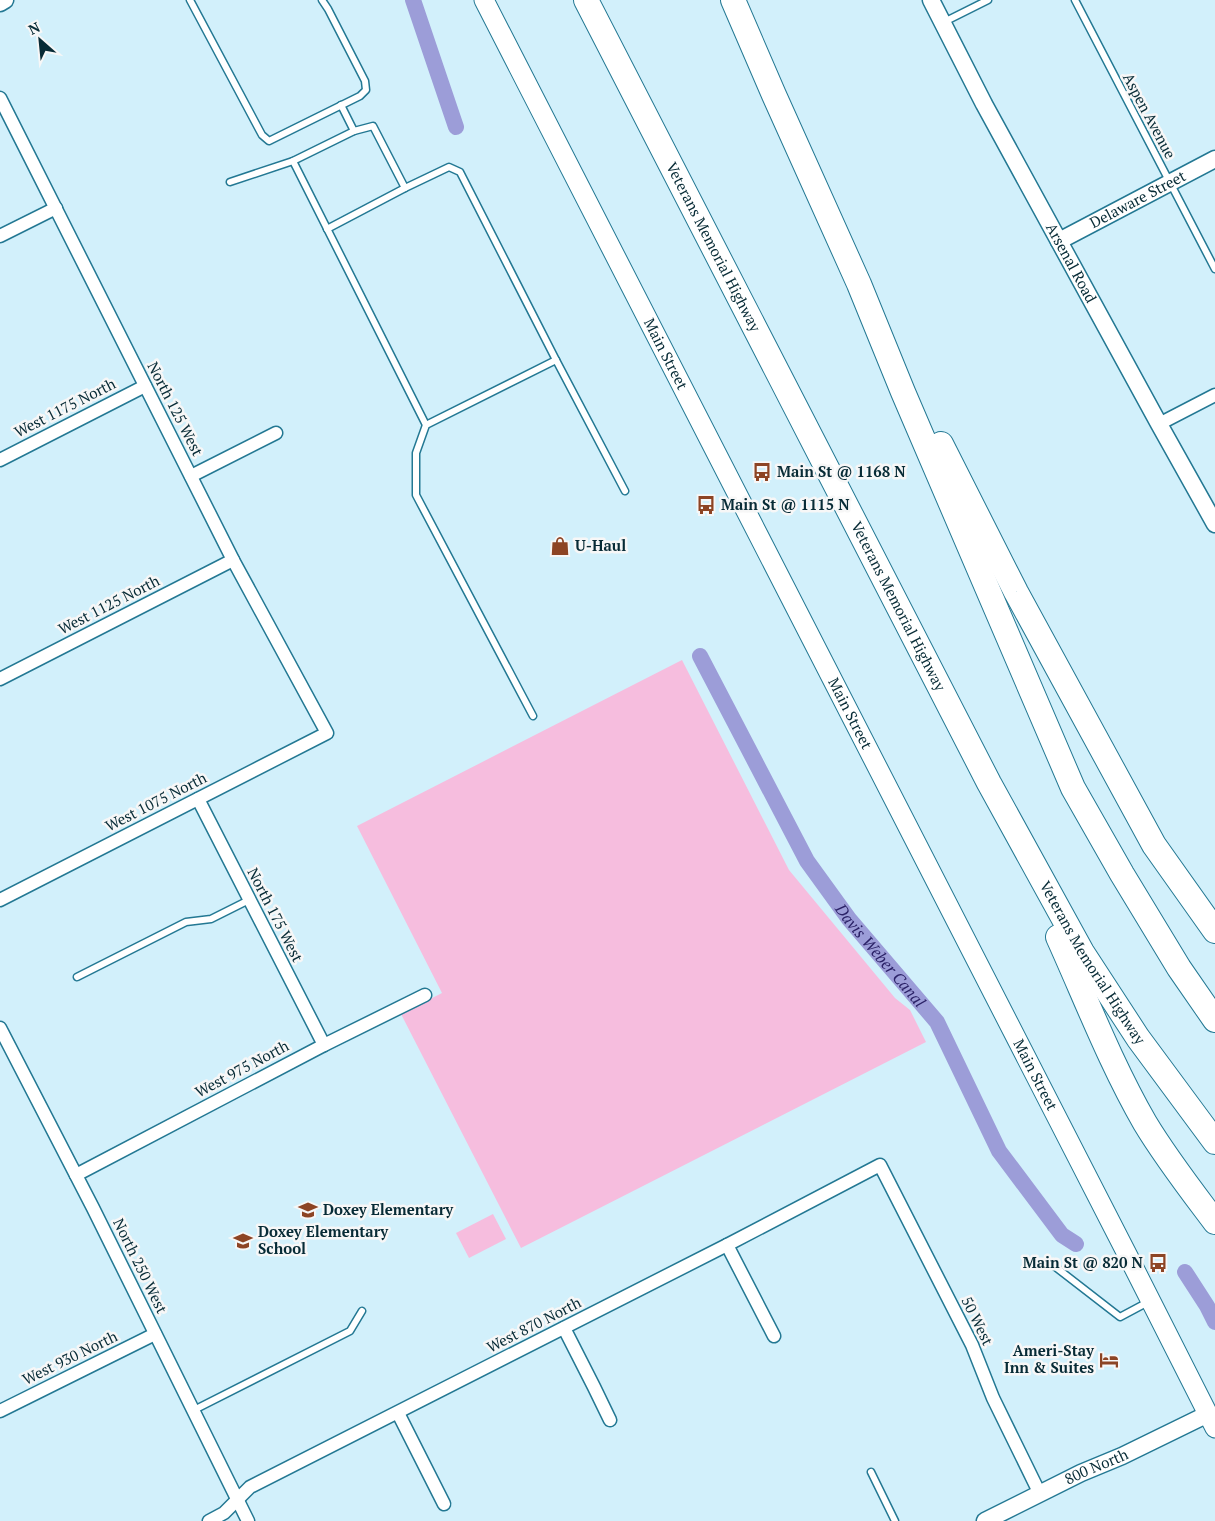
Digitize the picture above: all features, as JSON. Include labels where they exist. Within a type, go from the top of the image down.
[{"type":"highway","name":"Veterans Memorial Highway","points":[[586,0],[989,783],[1082,952],[1138,1038],[1215,1142]]},
{"type":"highway","points":[[733,0],[859,284],[903,392],[1073,788],[1127,883],[1179,968],[1215,1020]]},
{"type":"highway","points":[[859,284],[1016,592],[1154,845],[1215,931]]},
{"type":"highway","points":[[989,783],[1132,1098],[1177,1171],[1215,1222]]},
{"type":"main road","name":"Main Street","points":[[484,0],[1211,1421]]},
{"type":"street","points":[[0,3],[5,0]]},
{"type":"street","name":"Arsenal Road","points":[[932,0],[984,104],[1215,524]]},
{"type":"street","name":"North 125 West","points":[[0,98],[233,560],[326,733]]},
{"type":"street","name":"Delaware Street","points":[[1059,240],[1215,160]]},
{"type":"street","points":[[0,236],[56,208]]},
{"type":"street","name":"West 1175 North","points":[[0,460],[144,386]]},
{"type":"street","points":[[1159,424],[1215,395]]},
{"type":"street","points":[[191,476],[276,433]]},
{"type":"street","name":"West 1125 North","points":[[0,679],[233,560]]},
{"type":"street","name":"West 1075 North","points":[[0,900],[326,733]]},
{"type":"street","name":"North 175 West","points":[[198,799],[324,1045]]},
{"type":"street","name":"West 975 North","points":[[76,1174],[425,994]]},
{"type":"street","name":"North 250 West","points":[[0,1028],[76,1174],[248,1521]]},
{"type":"street","name":"West 870 North","points":[[209,1521],[224,1513],[250,1487],[727,1245],[880,1165]]},
{"type":"street","name":"50 West","points":[[880,1165],[972,1346],[993,1398],[1040,1494]]},
{"type":"street","points":[[727,1245],[774,1336]]},
{"type":"street","points":[[564,1328],[610,1420]]},
{"type":"street","name":"West 930 North","points":[[0,1411],[155,1334]]},
{"type":"street","points":[[398,1413],[444,1504]]},
{"type":"street","name":"800 North","points":[[985,1521],[1081,1473],[1211,1421]]},
{"type":"lane","points":[[190,0],[262,135],[269,141],[360,96],[366,90],[365,81],[328,8],[322,0]]},
{"type":"lane","points":[[943,22],[988,0]]},
{"type":"lane","name":"Aspen Avenue","points":[[1075,0],[1215,269]]},
{"type":"lane","points":[[341,105],[354,131]]},
{"type":"lane","points":[[230,182],[293,161],[354,131],[373,126],[405,188]]},
{"type":"lane","points":[[293,161],[426,425]]},
{"type":"lane","points":[[327,229],[405,188],[449,168],[460,172],[625,491]]},
{"type":"lane","points":[[533,716],[416,495],[416,453],[426,425],[556,360]]},
{"type":"lane","points":[[77,977],[186,922],[211,919],[249,900]]},
{"type":"lane","points":[[1049,1262],[1120,1317],[1151,1301]]},
{"type":"lane","points":[[194,1410],[350,1331],[362,1311]]},
{"type":"lane","points":[[871,1472],[895,1521]]},
{"type":"shaded area","points":[[682,660],[789,870],[895,998],[910,1010],[926,1042],[521,1248],[401,1014],[442,993],[357,826]]},
{"type":"shaded area","points":[[493,1214],[506,1239],[469,1258],[456,1233]]},
{"type":"waterway","name":"Davis Weber Canal","points":[[413,0],[456,127]]},
{"type":"waterway","name":"Davis Weber Canal","points":[[700,656],[807,861],[849,919],[937,1022],[999,1151],[1062,1235],[1076,1244]]},
{"type":"waterway","points":[[1185,1272],[1215,1322]]},
{"type":"place","name":"Main St @ 1168 N","points":[[762,472]]},
{"type":"place","name":"Main St @ 1115 N","points":[[706,505]]},
{"type":"place","name":"U-Haul","points":[[560,546]]},
{"type":"place","name":"Doxey Elementary","points":[[308,1210]]},
{"type":"place","name":"Doxey Elementary School","points":[[243,1241]]},
{"type":"place","name":"Main St @ 820 N","points":[[1158,1263]]},
{"type":"place","name":"Ameri-Stay Inn & Suites","points":[[1109,1360]]}]
